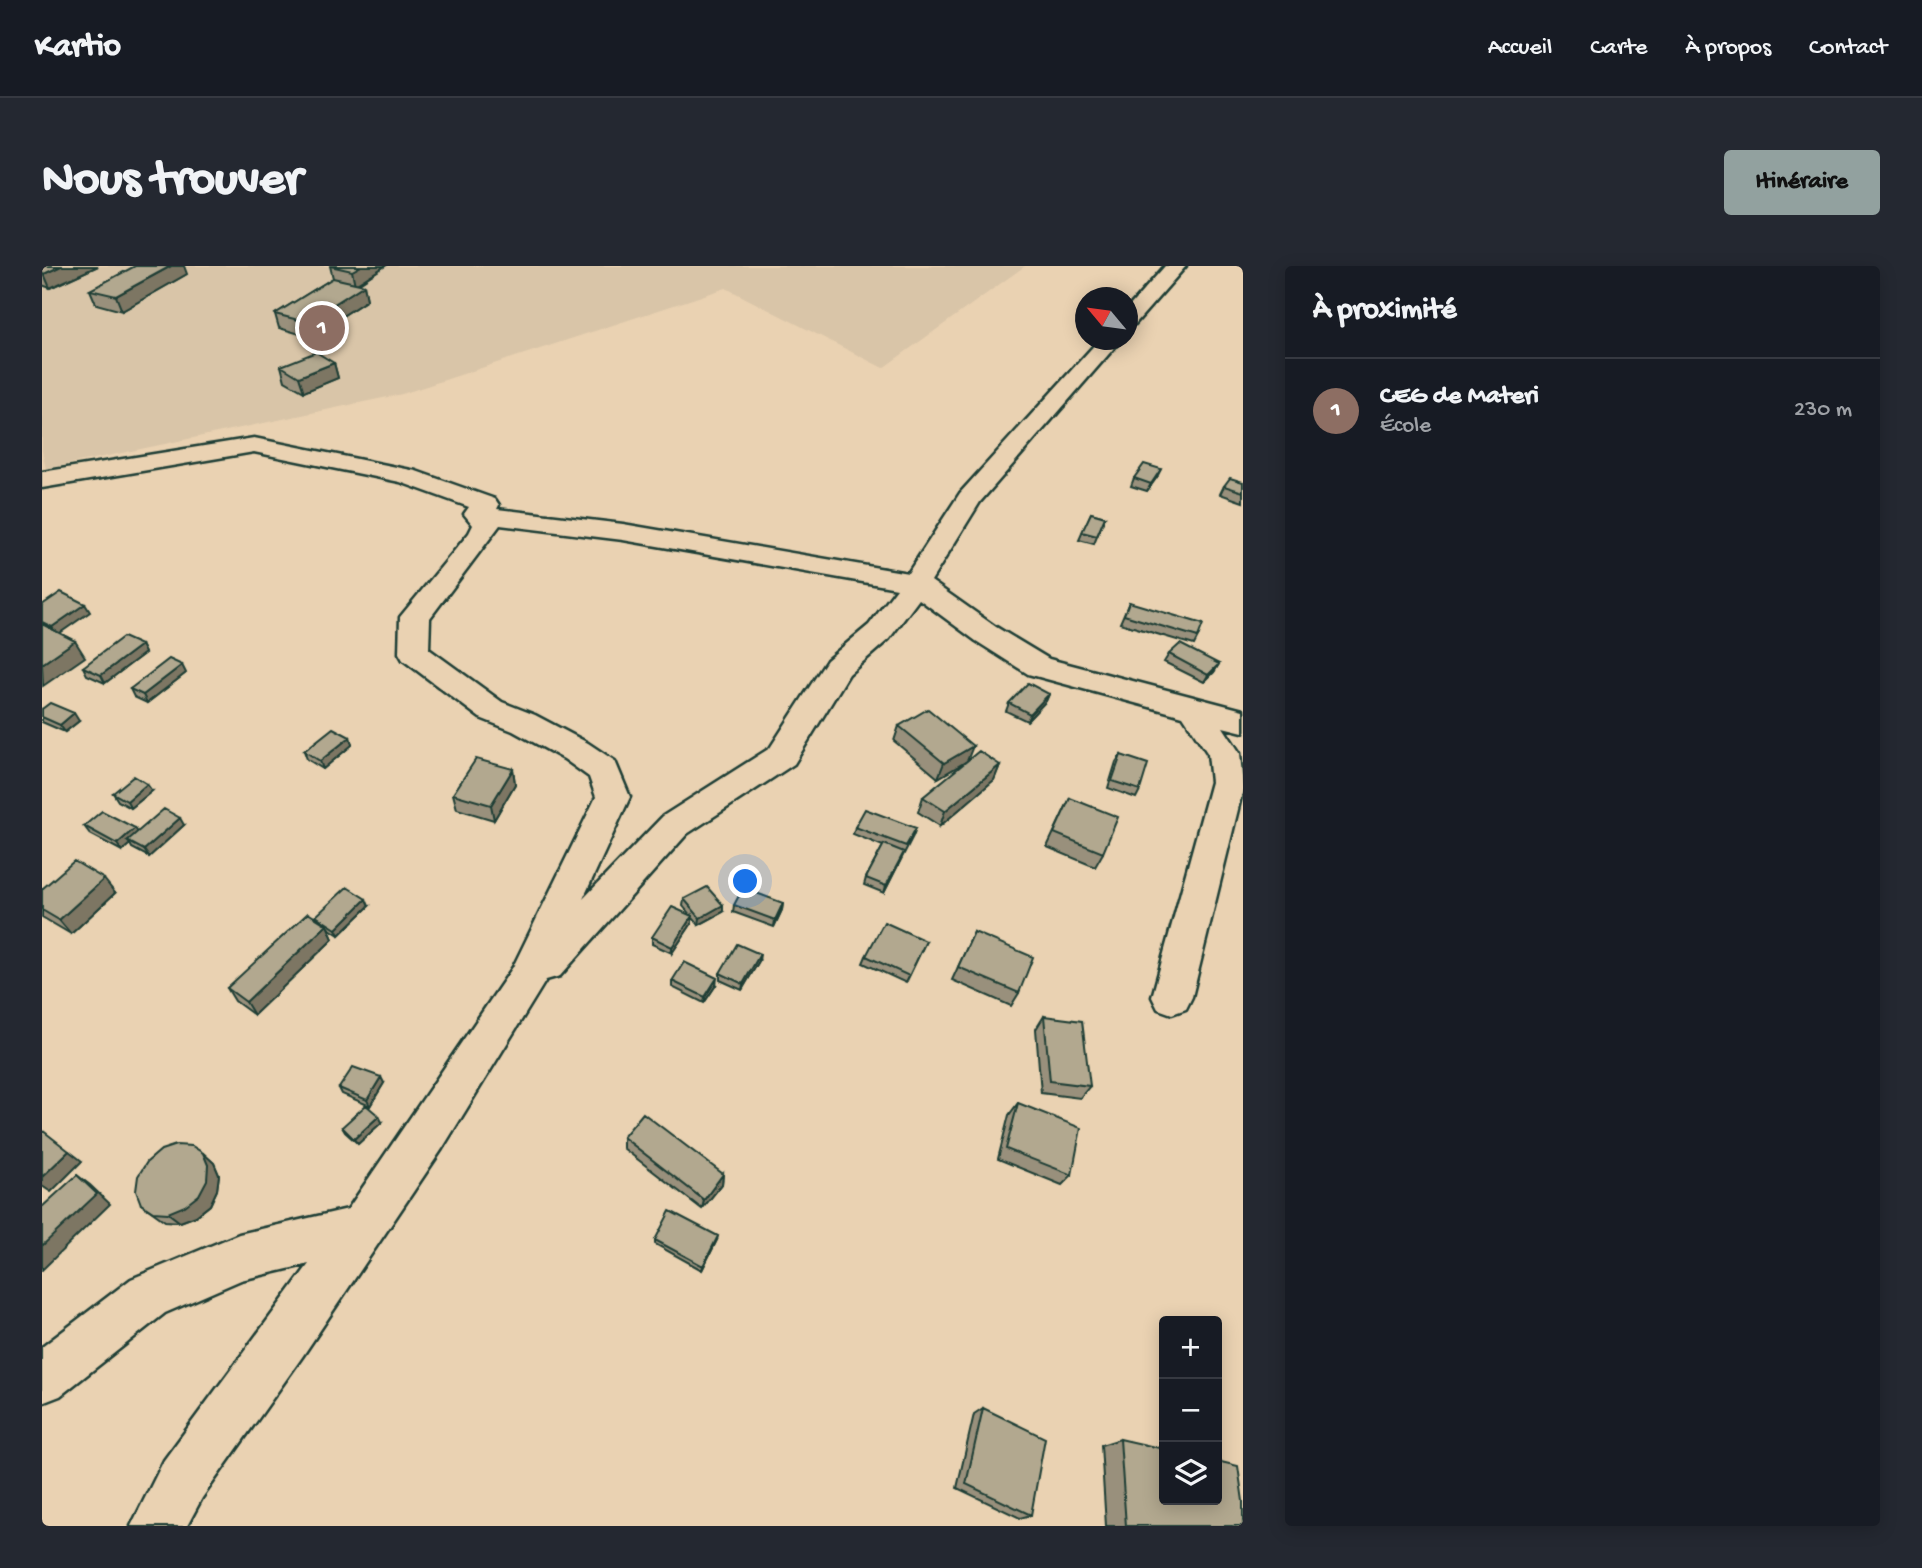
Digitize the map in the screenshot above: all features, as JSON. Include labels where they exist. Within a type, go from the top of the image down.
[{"type":"street","points":[[1138,309],[1176,266]]},
{"type":"street","points":[[527,979],[529,982],[676,825],[782,756],[838,667],[879,632],[916,583],[969,498],[1101,350]]},
{"type":"street","points":[[42,480],[254,445],[407,476],[486,505],[477,514]]},
{"type":"street","points":[[477,514],[623,532],[916,583],[986,634],[1039,667],[1243,721]]},
{"type":"street","points":[[158,1526],[183,1479],[361,1229],[527,979],[613,797],[603,770],[576,751],[524,723],[491,710],[414,653],[415,617],[481,536],[487,524],[477,514]]},
{"type":"street","points":[[1172,997],[1228,782],[1224,753],[1194,708]]},
{"type":"street","points":[[42,1378],[148,1296],[239,1257],[361,1229]]},
{"type":"shaded area","points":[[42,266],[1025,266],[883,368],[726,288],[402,394],[46,469],[42,450]]},
{"type":"building","points":[[42,266],[61,266],[44,274]]},
{"type":"building","points":[[135,266],[171,266],[116,296],[90,290]]},
{"type":"building","points":[[330,266],[361,266],[352,271]]},
{"type":"building","points":[[333,278],[364,285],[306,322],[275,314]]},
{"type":"building","points":[[316,352],[334,363],[299,377],[281,366]]},
{"type":"building","points":[[1144,464],[1161,469],[1151,484],[1134,478]]},
{"type":"building","points":[[1230,478],[1243,482],[1243,492],[1224,486]]},
{"type":"building","points":[[1091,513],[1105,517],[1097,536],[1082,532]]},
{"type":"building","points":[[61,592],[85,604],[52,627],[42,622],[42,605]]},
{"type":"building","points":[[1129,602],[1203,624],[1198,637],[1124,615]]},
{"type":"building","points":[[42,624],[75,641],[42,664]]},
{"type":"building","points":[[123,637],[141,645],[101,675],[83,667]]},
{"type":"building","points":[[1180,644],[1219,664],[1208,675],[1169,654]]},
{"type":"building","points":[[169,659],[182,665],[143,695],[130,689]]},
{"type":"building","points":[[1028,683],[1049,694],[1030,714],[1009,703]]},
{"type":"building","points":[[50,703],[74,713],[60,725],[42,717],[42,709]]},
{"type":"building","points":[[928,709],[973,746],[944,763],[899,726]]},
{"type":"building","points":[[333,728],[350,737],[320,761],[304,751]]},
{"type":"building","points":[[979,751],[1000,765],[945,811],[923,797]]},
{"type":"building","points":[[1121,755],[1148,764],[1140,790],[1112,781]]},
{"type":"building","points":[[476,759],[513,769],[491,805],[453,794]]},
{"type":"building","points":[[134,776],[147,784],[127,801],[113,793]]},
{"type":"building","points":[[1070,798],[1118,817],[1103,853],[1054,833]]},
{"type":"building","points":[[164,809],[180,818],[144,850],[127,841]]},
{"type":"building","points":[[865,809],[916,828],[906,846],[855,827]]},
{"type":"building","points":[[102,811],[135,828],[117,844],[84,826]]},
{"type":"building","points":[[884,844],[904,852],[886,886],[866,878]]},
{"type":"building","points":[[74,861],[104,879],[59,920],[42,910],[42,889]]},
{"type":"building","points":[[347,887],[366,899],[336,929],[316,916]]},
{"type":"building","points":[[707,887],[723,905],[700,918],[684,899]]},
{"type":"building","points":[[743,888],[783,903],[775,920],[734,905]]},
{"type":"building","points":[[672,907],[692,916],[672,947],[652,937]]},
{"type":"building","points":[[308,913],[327,925],[246,1002],[227,988]]},
{"type":"building","points":[[884,922],[926,941],[909,976],[866,956]]},
{"type":"building","points":[[974,932],[1033,957],[1019,993],[958,967]]},
{"type":"building","points":[[737,944],[760,954],[743,984],[720,973]]},
{"type":"building","points":[[684,962],[717,978],[705,997],[672,981]]},
{"type":"building","points":[[1044,1016],[1082,1021],[1090,1086],[1050,1081]]},
{"type":"building","points":[[353,1067],[381,1077],[367,1100],[339,1088]]},
{"type":"building","points":[[1018,1103],[1081,1128],[1072,1175],[1006,1149]]},
{"type":"building","points":[[366,1105],[379,1116],[354,1139],[342,1127]]},
{"type":"building","points":[[643,1113],[723,1174],[704,1200],[623,1137]]},
{"type":"building","points":[[42,1130],[69,1151],[42,1177]]},
{"type":"building","points":[[176,1145],[192,1146],[203,1153],[208,1165],[207,1180],[199,1195],[185,1206],[168,1213],[153,1212],[141,1204],[136,1191],[138,1176],[147,1162],[161,1150]]},
{"type":"building","points":[[77,1175],[97,1194],[42,1246],[42,1207]]},
{"type":"building","points":[[670,1211],[718,1236],[703,1266],[655,1240]]},
{"type":"building","points":[[983,1408],[1045,1438],[1031,1515],[966,1484]]},
{"type":"building","points":[[1120,1439],[1159,1448],[1159,1505],[1222,1505],[1222,1462],[1238,1466],[1243,1526],[1126,1526]]},
{"type":"place","name":"CEG de Materi","points":[[322,328]]}]
